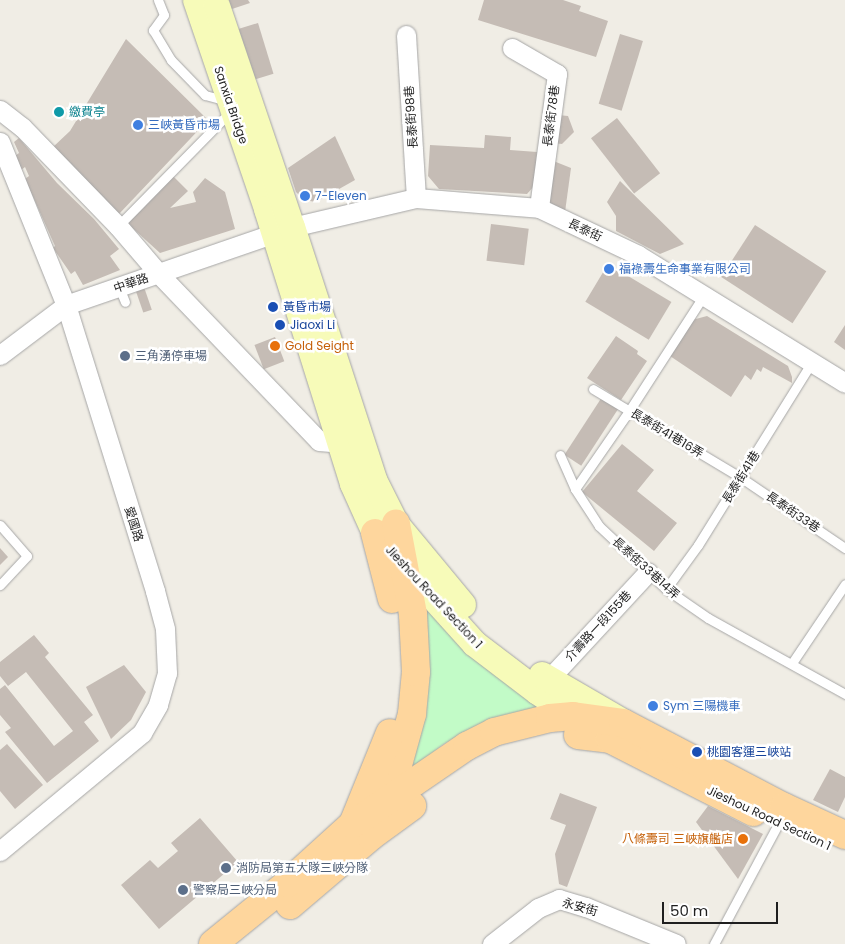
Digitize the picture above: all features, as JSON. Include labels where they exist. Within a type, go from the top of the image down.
[{"type":"main road","name":"Sanxia Bridge","points":[[196,0],[231,105],[279,218]]},
{"type":"main road","name":"Sanxia Bridge","points":[[215,0],[279,218]]},
{"type":"main road","name":"Jieshou Road Section 1","points":[[279,218],[340,443],[353,484],[385,528],[480,623],[516,656],[680,776],[778,824],[845,854]]},
{"type":"main road","name":"Jieshou Road Section 1","points":[[279,218],[374,480],[385,528]]},
{"type":"main road","points":[[384,803],[398,765],[412,714],[416,672],[413,614],[404,567],[385,528]]},
{"type":"main road","points":[[362,830],[392,725],[399,678],[394,608],[389,584],[385,528]]},
{"type":"main road","name":"Jieshou Road Section 1","points":[[404,567],[475,644],[573,716]]},
{"type":"main road","points":[[243,944],[362,830],[384,803],[467,746],[494,732],[534,722],[573,716],[617,731]]},
{"type":"main road","name":"Jieshou Road Section 1","points":[[617,731],[845,835]]},
{"type":"main road","points":[[213,944],[288,883],[362,830],[473,762],[500,749],[531,739],[568,734],[617,731]]},
{"type":"street","name":"長泰街98巷","points":[[406,35],[416,198]]},
{"type":"street","name":"長泰街78巷","points":[[512,48],[557,74],[539,208]]},
{"type":"street","points":[[0,110],[44,146],[118,226],[154,278],[294,420],[319,441],[340,443]]},
{"type":"street","name":"愛國路","points":[[0,142],[66,305],[105,409],[165,629],[167,673],[158,705],[142,734],[0,852]]},
{"type":"street","name":"長泰街","points":[[279,218],[416,198],[539,208],[638,255],[845,383]]},
{"type":"street","name":"中華路","points":[[0,354],[66,305],[122,295],[279,218]]},
{"type":"street","name":"介壽路一段155巷","points":[[548,680],[648,572]]},
{"type":"street","name":"永安街","points":[[492,944],[538,908],[559,899],[586,907],[676,944]]},
{"type":"lane","points":[[118,226],[231,105],[205,95],[171,60],[153,30],[164,15],[158,0]]},
{"type":"lane","points":[[575,489],[629,411],[704,295]]},
{"type":"lane","name":"長泰街41巷","points":[[666,589],[698,545],[812,362]]},
{"type":"lane","name":"長泰街41巷16弄","points":[[593,389],[740,477]]},
{"type":"lane","name":"長泰街33巷14弄","points":[[560,455],[575,489],[599,526],[666,589],[708,618],[845,694]]},
{"type":"lane","name":"長泰街33巷","points":[[740,477],[845,548]]},
{"type":"lane","points":[[0,525],[27,556],[0,585]]},
{"type":"lane","points":[[792,663],[845,584]]},
{"type":"lane","points":[[714,944],[778,824]]},
{"type":"green space","points":[[421,597],[548,709],[480,724],[442,745],[401,781]]},
{"type":"building","points":[[223,0],[248,0],[250,3],[226,11]]},
{"type":"building","points":[[484,0],[563,0],[581,6],[579,11],[608,21],[596,57],[478,20]]},
{"type":"building","points":[[258,23],[273,74],[251,81],[235,30]]},
{"type":"building","points":[[620,34],[643,41],[622,111],[599,104]]},
{"type":"building","name":"三峽黃昏市場","points":[[126,39],[208,120],[119,214],[52,148],[70,131]]},
{"type":"building","points":[[558,115],[568,116],[574,132],[562,144],[553,143]]},
{"type":"building","points":[[617,118],[660,173],[634,193],[591,138]]},
{"type":"building","points":[[485,135],[511,137],[510,150],[537,152],[535,185],[527,194],[439,189],[428,176],[430,145],[484,148]]},
{"type":"building","points":[[335,136],[355,180],[316,202],[304,200],[296,192],[288,168]]},
{"type":"building","points":[[19,138],[57,183],[94,219],[119,249],[110,256],[120,270],[83,285],[75,271],[71,274],[53,248],[55,246],[25,179],[29,176],[25,167],[21,170],[15,156],[19,153],[14,142]]},
{"type":"building","points":[[551,160],[571,168],[565,212],[546,203]]},
{"type":"building","points":[[173,176],[188,191],[170,208],[196,202],[193,192],[205,178],[225,192],[235,229],[160,253],[127,223]]},
{"type":"building","points":[[620,181],[684,244],[660,254],[616,231],[616,216],[607,202]]},
{"type":"building","points":[[491,224],[529,229],[524,265],[486,261]]},
{"type":"building","points":[[755,225],[826,271],[793,323],[721,277]]},
{"type":"building","points":[[608,264],[671,302],[649,340],[585,302]]},
{"type":"building","points":[[144,287],[152,310],[143,313],[135,290]]},
{"type":"building","points":[[707,316],[788,366],[792,383],[763,367],[761,372],[757,369],[751,380],[745,375],[731,397],[670,356],[692,320]]},
{"type":"building","points":[[845,325],[845,350],[834,342]]},
{"type":"building","points":[[616,336],[638,351],[637,354],[647,361],[621,400],[587,378]]},
{"type":"building","points":[[275,337],[284,361],[264,369],[254,345]]},
{"type":"building","points":[[602,397],[619,408],[581,466],[564,455]]},
{"type":"building","points":[[622,444],[654,470],[637,491],[677,523],[654,551],[582,492]]},
{"type":"building","points":[[0,548],[8,557],[0,565]]},
{"type":"building","points":[[34,635],[49,653],[45,657],[93,715],[84,722],[99,741],[47,783],[5,732],[11,728],[0,715],[0,689],[5,685],[54,746],[73,731],[26,672],[8,686],[0,676],[0,662]]},
{"type":"building","points":[[124,665],[146,692],[131,720],[111,739],[86,687]]},
{"type":"building","points":[[7,744],[43,785],[15,809],[0,791],[0,750]]},
{"type":"building","points":[[830,769],[845,777],[845,797],[838,812],[813,800]]},
{"type":"building","points":[[560,793],[597,807],[567,887],[559,884],[555,854],[566,825],[550,819]]},
{"type":"building","points":[[708,806],[763,834],[738,879],[696,822]]},
{"type":"building","points":[[200,818],[238,862],[159,929],[121,885],[150,860],[158,868],[178,851],[171,843]]},
{"type":"place","name":"繳費亭","points":[[59,112]]},
{"type":"place","name":"三峽黃昏市場","points":[[138,125]]},
{"type":"place","name":"7-Eleven","points":[[305,196]]},
{"type":"place","name":"福祿壽生命事業有限公司","points":[[609,269]]},
{"type":"place","name":"黃昏市場","points":[[273,307]]},
{"type":"place","name":"Jiaoxi Li","points":[[280,325]]},
{"type":"place","name":"Gold Seight","points":[[275,346]]},
{"type":"place","name":"三角湧停車場","points":[[125,356]]},
{"type":"place","name":"Sym 三陽機車","points":[[653,706]]},
{"type":"place","name":"桃園客運三峽站","points":[[697,752]]},
{"type":"place","name":"八條壽司 三峽旗艦店","points":[[743,839]]},
{"type":"place","name":"消防局第五大隊三峽分隊","points":[[226,868]]},
{"type":"place","name":"警察局三峽分局","points":[[183,890]]}]
